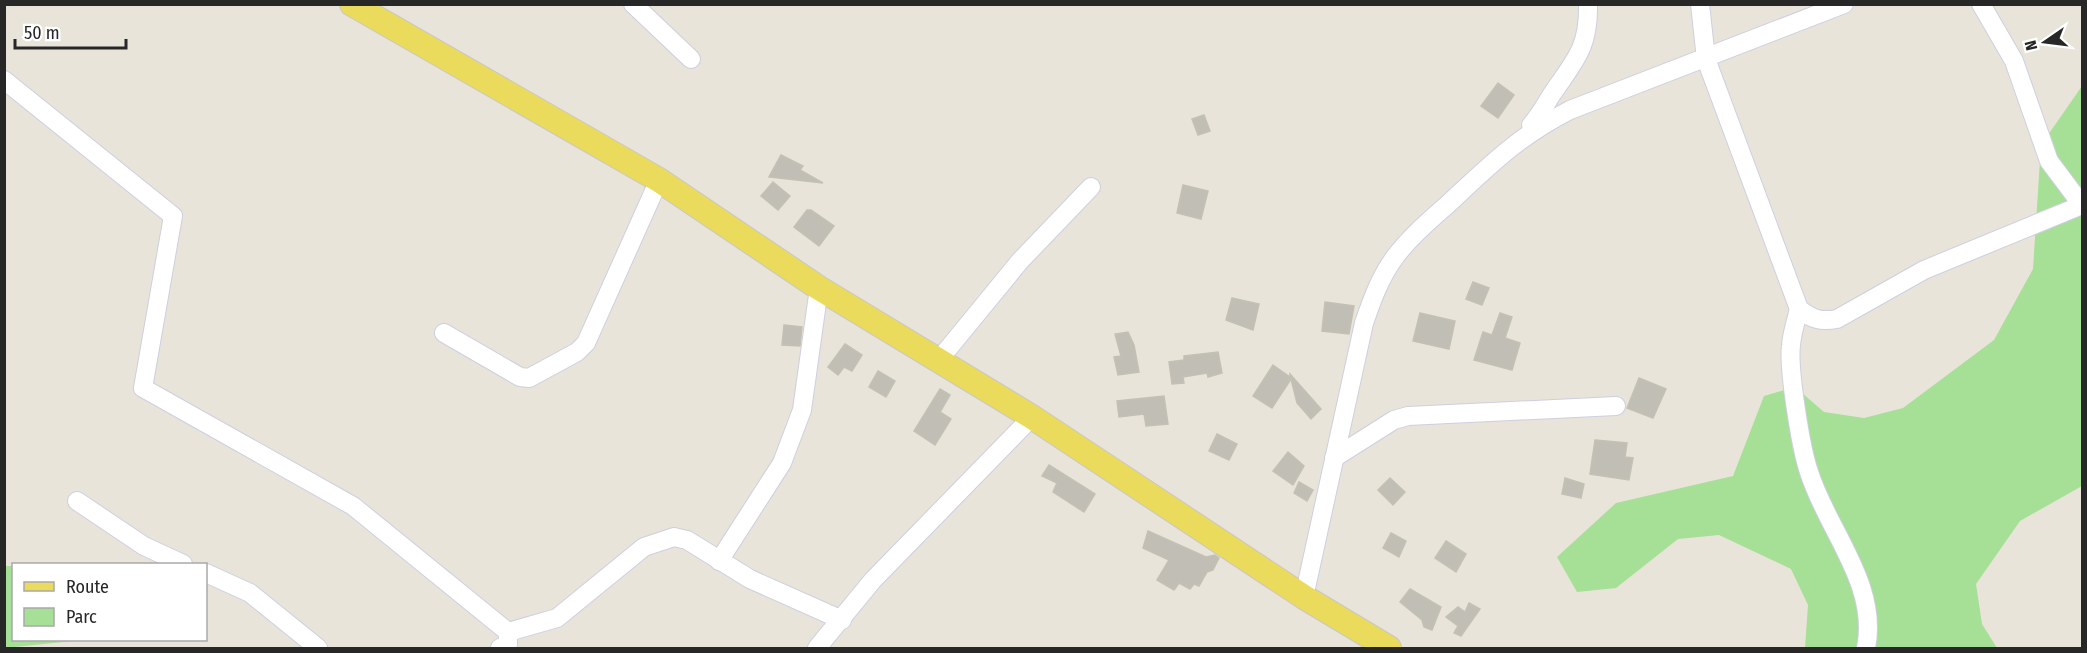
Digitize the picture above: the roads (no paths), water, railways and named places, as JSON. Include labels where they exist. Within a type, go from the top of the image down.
[{"type":"main road","points":[[363,8],[659,180],[819,288],[1032,417],[1304,597],[1389,648]]},
{"type":"street","points":[[633,4],[691,59]]},
{"type":"street","points":[[1304,597],[1364,323],[1379,282],[1396,256],[1418,231],[1513,143],[1545,110],[1551,96],[1580,56],[1588,25],[1588,4]]},
{"type":"street","points":[[1700,4],[1706,59],[1799,309],[1810,318],[1822,322],[1837,319],[1924,270],[2082,205],[2049,161],[2014,61],[1982,4]]},
{"type":"street","points":[[1513,143],[1570,110],[1844,4]]},
{"type":"street","points":[[4,80],[172,216],[143,387],[353,506],[508,632]]},
{"type":"street","points":[[444,333],[520,377],[537,376],[577,352],[586,343],[659,180]]},
{"type":"street","points":[[938,361],[1020,261],[1091,187]]},
{"type":"street","points":[[719,561],[782,463],[802,410],[819,288]]},
{"type":"street","points":[[1799,309],[1791,345],[1791,362],[1804,456],[1809,474],[1853,569],[1863,597],[1868,618],[1866,648]]},
{"type":"street","points":[[1334,458],[1394,420],[1408,416],[1616,406]]},
{"type":"street","points":[[817,648],[873,580],[1032,417]]},
{"type":"street","points":[[77,501],[144,546],[181,563]]},
{"type":"street","points":[[508,632],[557,618],[622,562],[644,547],[665,538],[679,537],[750,579],[842,620]]},
{"type":"street","points":[[207,573],[250,593],[318,648]]},
{"type":"street","points":[[500,648],[508,645],[508,632]]}]
